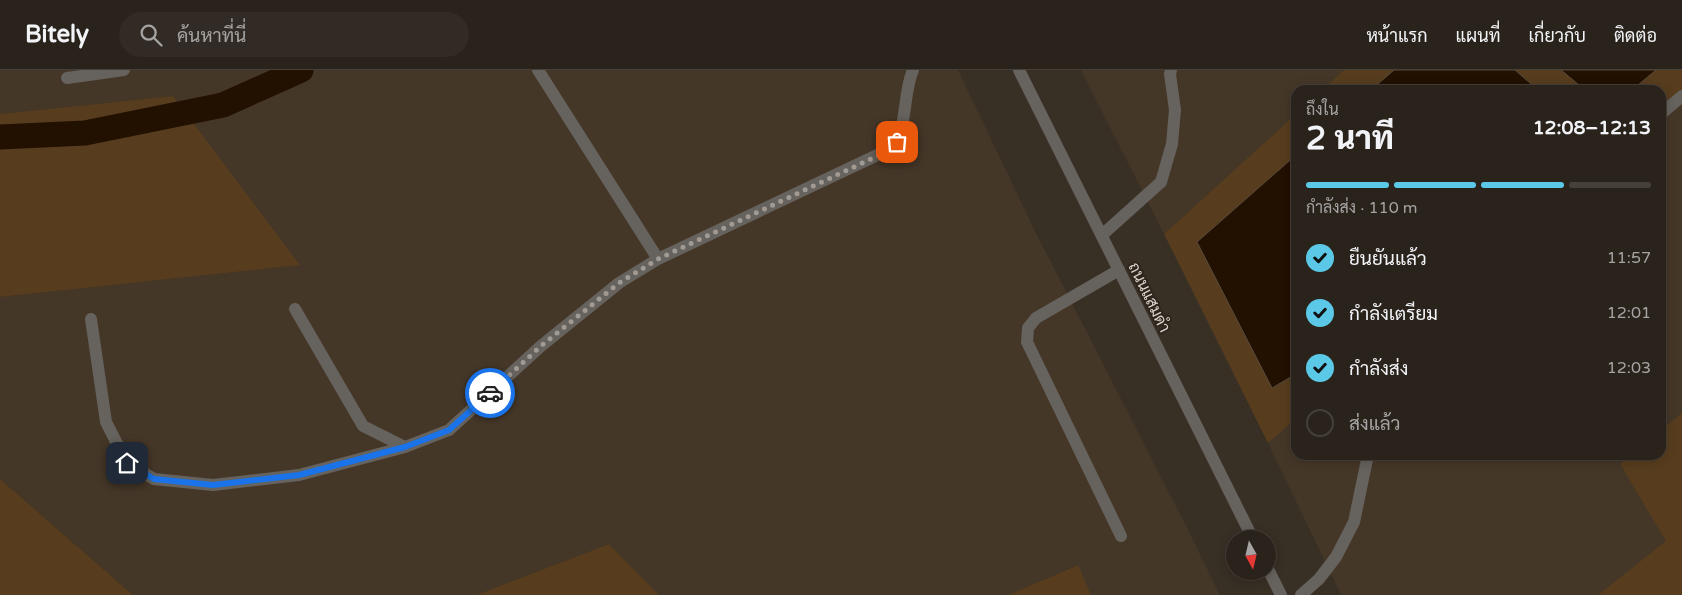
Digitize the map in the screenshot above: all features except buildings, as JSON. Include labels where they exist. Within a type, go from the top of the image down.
[{"type":"street","points":[[67,78],[124,70]]},
{"type":"street","points":[[538,70],[658,259]]},
{"type":"street","points":[[91,319],[106,422],[127,463],[154,479],[213,485],[299,475],[405,447],[449,430],[541,346],[619,283],[658,259],[890,150],[897,142],[902,123],[908,81],[913,70]]},
{"type":"street","name":"ถนนแสมดำ","points":[[1019,70],[1248,530]]},
{"type":"street","points":[[1102,235],[1161,182],[1172,144],[1175,110],[1170,74],[1172,70]]},
{"type":"street","points":[[1666,110],[1682,96]]},
{"type":"street","points":[[1119,270],[1036,318],[1028,328],[1027,342],[1121,536]]},
{"type":"street","points":[[295,309],[363,426],[405,447]]},
{"type":"street","points":[[1301,595],[1319,579],[1336,557],[1354,522],[1367,460]]},
{"type":"street","points":[[1273,580],[1280,595]]},
{"type":"shaded area","points":[[0,70],[958,70],[1036,233],[1220,595],[1091,595],[1077,565],[1008,595],[659,595],[609,544],[476,595],[133,595],[0,479],[0,297],[300,265],[173,96],[0,114]]},
{"type":"shaded area","points":[[1081,70],[1344,70],[1328,85],[1291,85],[1291,119],[1164,234]]},
{"type":"shaded area","points":[[1344,70],[1394,70],[1377,85],[1328,85]]},
{"type":"shaded area","points":[[1394,70],[1515,70],[1532,85],[1377,85]]},
{"type":"shaded area","points":[[1515,70],[1561,70],[1579,85],[1532,85]]},
{"type":"shaded area","points":[[1561,70],[1656,70],[1638,85],[1579,85]]},
{"type":"shaded area","points":[[1656,70],[1682,70],[1682,93],[1666,106],[1666,85],[1638,85]]},
{"type":"shaded area","points":[[1682,93],[1682,413],[1666,426],[1666,106]]},
{"type":"shaded area","points":[[173,96],[300,265],[0,297],[0,114]]},
{"type":"shaded area","points":[[1291,119],[1291,159],[1197,242],[1273,388],[1291,377],[1291,423],[1268,443],[1164,234]]},
{"type":"shaded area","points":[[1291,159],[1291,377],[1272,388],[1197,242]]},
{"type":"shaded area","points":[[1682,413],[1682,595],[1598,595],[1666,541],[1620,464],[1625,460],[1666,460],[1666,426]]},
{"type":"shaded area","points":[[1291,423],[1291,460],[1625,460],[1620,464],[1667,541],[1598,595],[1341,595],[1268,443]]},
{"type":"shaded area","points":[[0,479],[133,595],[0,595]]},
{"type":"shaded area","points":[[609,544],[659,595],[476,595]]},
{"type":"shaded area","points":[[1078,565],[1091,595],[1008,595]]},
{"type":"waterway","points":[[0,137],[85,133],[223,105],[301,70]]},
{"type":"way so far","points":[[490,393],[541,346],[619,283],[658,259],[890,150],[897,142]]},
{"type":"route","points":[[127,463],[154,479],[213,485],[299,475],[405,447],[449,430],[490,393]]}]
